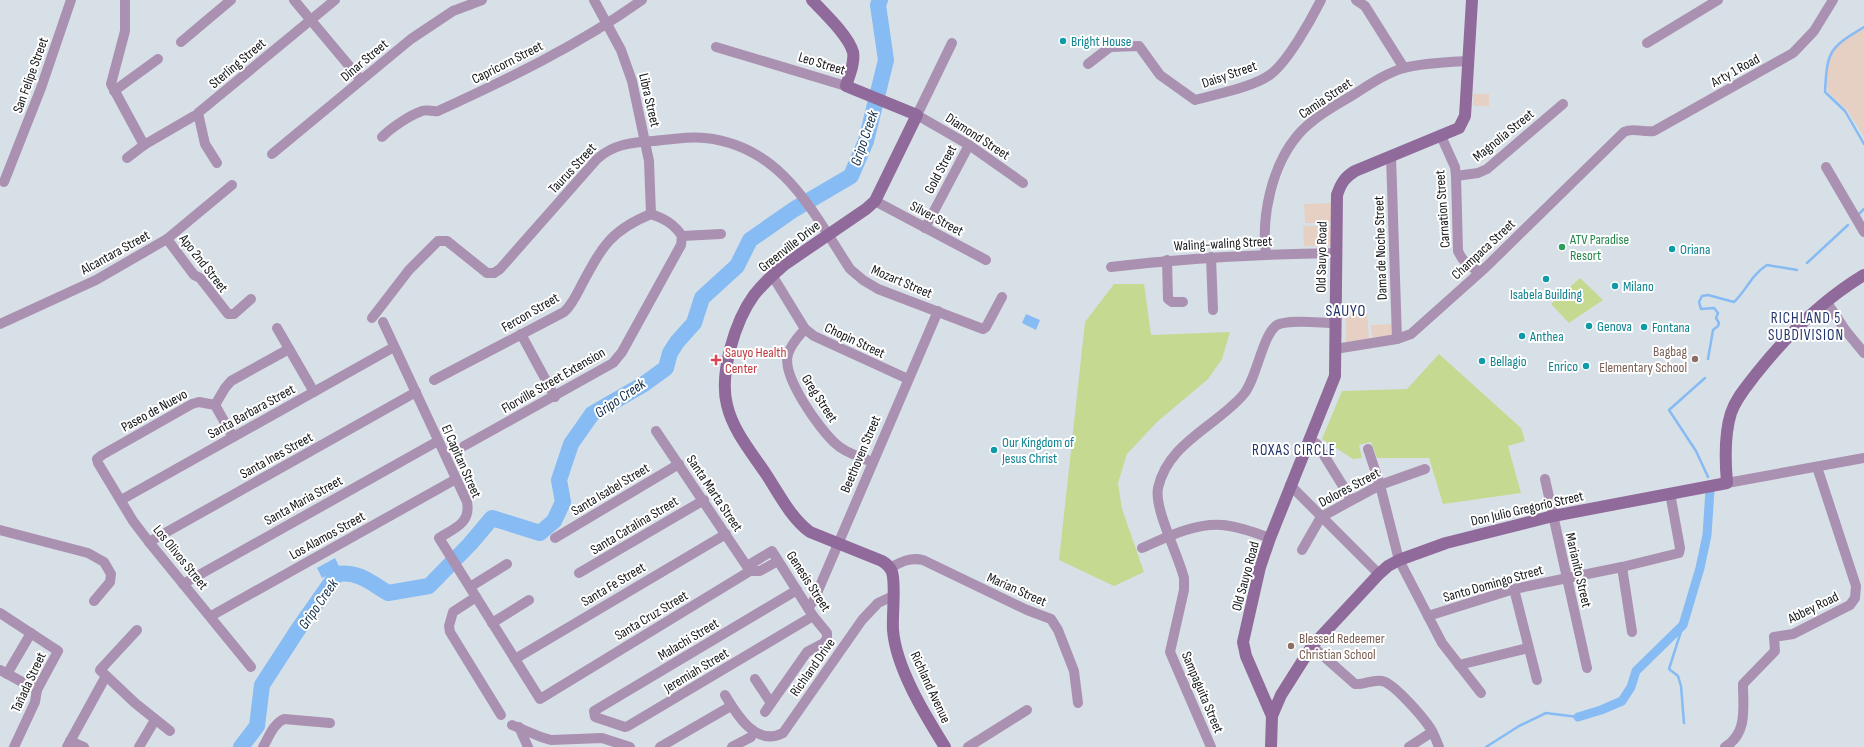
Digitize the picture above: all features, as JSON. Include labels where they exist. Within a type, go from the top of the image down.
[{"type":"street","name":"San Felipe Street","points":[[4,182],[41,88],[71,0]]},
{"type":"street","points":[[125,0],[125,31],[112,84],[114,91],[144,145]]},
{"type":"street","points":[[181,42],[231,0]]},
{"type":"street","points":[[294,0],[361,80]]},
{"type":"street","name":"Sterling Street","points":[[217,163],[205,144],[198,113],[335,0]]},
{"type":"street","name":"Dinar Street","points":[[272,154],[411,39],[453,11],[482,0]]},
{"type":"street","name":"Libra Street","points":[[594,0],[628,66],[649,161],[651,214]]},
{"type":"street","name":"Capricorn Street","points":[[382,137],[397,125],[422,111],[438,111],[501,82],[606,24],[642,0]]},
{"type":"street","points":[[812,0],[839,29],[848,41],[853,52],[853,63],[846,86]]},
{"type":"street","name":"Daisy Street","points":[[1088,64],[1110,47],[1140,46],[1160,76],[1195,100],[1252,84],[1271,74],[1287,55],[1321,0]]},
{"type":"street","points":[[1356,0],[1365,6],[1404,68]]},
{"type":"street","name":"Old Sauyo Road","points":[[1272,716],[1246,656],[1243,642],[1260,567],[1270,538],[1335,376],[1337,194],[1341,183],[1346,176],[1355,170],[1459,128],[1465,116],[1472,0]]},
{"type":"street","points":[[1647,43],[1718,0]]},
{"type":"street","name":"Arty 1 Road","points":[[1629,130],[1654,131],[1793,53],[1814,31],[1833,0]]},
{"type":"street","name":"Greenville Drive","points":[[890,568],[882,561],[836,544],[810,532],[796,519],[736,428],[727,405],[724,382],[730,350],[747,306],[772,275],[866,209],[875,201],[952,43]]},
{"type":"street","name":"Leo Street","points":[[716,47],[846,86],[877,97],[917,115]]},
{"type":"street","points":[[114,91],[158,59]]},
{"type":"street","name":"Camia Street","points":[[1266,254],[1264,242],[1270,192],[1278,168],[1296,136],[1308,125],[1339,103],[1372,83],[1404,68],[1468,61]]},
{"type":"street","name":"Magnolia Street","points":[[1456,176],[1478,174],[1487,169],[1563,104]]},
{"type":"street","name":"Diamond Street","points":[[917,115],[969,145],[1023,183]]},
{"type":"street","points":[[127,158],[144,145],[194,116]]},
{"type":"street","name":"Champaca Street","points":[[1335,349],[1397,339],[1405,337],[1416,330],[1480,272],[1629,130]]},
{"type":"street","name":"Carnation Street","points":[[1441,136],[1455,167],[1458,251],[1461,259],[1466,264],[1480,272]]},
{"type":"street","name":"Taurus Street","points":[[372,318],[409,270],[438,241],[447,241],[487,273],[494,273],[500,269],[602,155],[614,147],[646,142],[704,138],[743,147],[775,167],[792,182],[827,235]]},
{"type":"street","name":"Gold Street","points":[[925,228],[969,145]]},
{"type":"street","name":"Dama de Noche Street","points":[[1391,156],[1397,339]]},
{"type":"street","points":[[1826,167],[1864,232]]},
{"type":"street","name":"Alcantara Street","points":[[0,324],[96,280],[167,239],[232,185]]},
{"type":"street","name":"Silver Street","points":[[875,201],[986,260]]},
{"type":"street","points":[[651,214],[663,218],[676,226],[682,236],[721,234]]},
{"type":"street","name":"Fercon Street","points":[[434,380],[568,308],[599,252],[611,238],[626,226],[651,214]]},
{"type":"street","name":"Mozart Street","points":[[827,235],[850,269],[863,280],[878,289],[938,311],[983,330],[1002,297]]},
{"type":"street","name":"Florville Street Extension","points":[[464,446],[602,371],[613,363],[622,352],[681,245],[682,236]]},
{"type":"street","name":"Apo 2nd Street","points":[[167,239],[194,275],[200,278],[228,314],[232,315],[251,299]]},
{"type":"street","name":"Waling-waling Street","points":[[1111,267],[1167,260],[1211,257],[1266,254],[1337,253]]},
{"type":"street","points":[[1211,257],[1213,310]]},
{"type":"street","points":[[1167,260],[1168,299],[1172,302],[1183,302]]},
{"type":"street","name":"Chopin Street","points":[[772,275],[805,329],[814,336],[908,379]]},
{"type":"street","points":[[1727,483],[1725,455],[1728,426],[1738,399],[1762,367],[1794,331],[1826,301],[1864,276]]},
{"type":"street","points":[[1826,301],[1846,331],[1864,354]]},
{"type":"street","name":"Beethoven Street","points":[[811,612],[814,600],[836,544],[938,311]]},
{"type":"street","name":"El Capitan Street","points":[[383,322],[467,502],[469,510],[467,517],[460,524],[439,538],[540,699]]},
{"type":"street","name":"Sampaguita Street","points":[[1211,747],[1170,652],[1184,590],[1184,578],[1158,505],[1158,489],[1164,472],[1192,436],[1235,403],[1243,395],[1249,386],[1272,330],[1282,323],[1335,323]]},
{"type":"street","points":[[277,328],[314,392]]},
{"type":"street","name":"Greg Street","points":[[805,329],[795,341],[788,354],[787,369],[794,388],[824,431],[836,445],[872,462]]},
{"type":"street","points":[[521,334],[555,397]]},
{"type":"street","name":"Santa Barbara Street","points":[[120,500],[394,347]]},
{"type":"street","points":[[233,437],[215,405],[225,388],[231,381],[289,349]]},
{"type":"street","name":"Santa Ines Street","points":[[149,542],[416,392]]},
{"type":"street","name":"Paseo de Nuevo","points":[[98,460],[102,455],[192,404],[199,402],[215,405]]},
{"type":"street","name":"Santa Marta Street","points":[[656,431],[704,500],[749,569]]},
{"type":"street","points":[[1309,439],[1317,444],[1351,499]]},
{"type":"street","name":"Santa Maria Street","points":[[183,584],[438,441]]},
{"type":"street","points":[[1368,449],[1380,485],[1399,560],[1442,643],[1481,693]]},
{"type":"street","name":"Don Julio Gregorio Street","points":[[1272,716],[1281,695],[1312,646],[1379,574],[1388,566],[1399,560],[1446,543],[1553,516],[1864,458]]},
{"type":"street","name":"Los Olivos Street","points":[[98,460],[99,466],[120,500],[149,542],[211,616],[251,667]]},
{"type":"street","name":"Santa Isabel Street","points":[[555,538],[678,464]]},
{"type":"street","name":"Abbey Road","points":[[1725,747],[1733,741],[1740,729],[1743,716],[1743,684],[1775,651],[1774,637],[1793,634],[1850,605],[1855,598],[1856,586],[1817,467]]},
{"type":"street","name":"Dolores Street","points":[[1302,550],[1321,516],[1380,485],[1425,469]]},
{"type":"street","name":"Los Alamos Street","points":[[211,616],[456,479]]},
{"type":"street","name":"Marianito Street","points":[[1545,479],[1566,577],[1588,668]]},
{"type":"street","points":[[1290,485],[1379,574]]},
{"type":"street","name":"Santo Domingo Street","points":[[1428,616],[1514,589],[1566,577],[1622,567],[1679,553],[1680,548],[1670,493]]},
{"type":"street","name":"Santa Catalina Street","points":[[579,573],[704,500]]},
{"type":"street","points":[[1142,548],[1170,536],[1207,525],[1236,527],[1270,538]]},
{"type":"street","points":[[0,530],[88,553],[104,562],[111,574],[110,582],[94,601]]},
{"type":"street","name":"Santa Fe Street","points":[[515,659],[726,534]]},
{"type":"street","name":"Santa Cruz Street","points":[[540,699],[749,569],[772,551]]},
{"type":"street","name":"Genesis Street","points":[[771,703],[807,652],[824,643],[827,638],[827,633],[811,612],[772,551]]},
{"type":"street","name":"Marian Street","points":[[890,568],[915,558],[923,560],[1027,610],[1051,619],[1058,630],[1074,671],[1078,703]]},
{"type":"street","name":"Santa Cruz Street","points":[[749,569],[760,570],[778,561]]},
{"type":"street","points":[[470,587],[506,564]]},
{"type":"street","points":[[1622,567],[1632,632]]},
{"type":"street","name":"Richland Avenue","points":[[890,568],[893,580],[893,632],[897,650],[914,694],[945,747]]},
{"type":"street","points":[[1514,589],[1537,680]]},
{"type":"street","name":"Malachi Street","points":[[594,711],[797,590]]},
{"type":"street","name":"Richland Drive","points":[[751,737],[762,742],[769,742],[780,736],[862,620],[878,603],[893,596]]},
{"type":"street","points":[[476,597],[453,612],[449,626],[450,632],[501,715]]},
{"type":"street","points":[[492,623],[530,600]]},
{"type":"street","name":"Jeremiah Street","points":[[594,711],[595,717],[599,720],[625,727],[628,726],[811,612]]},
{"type":"street","points":[[1,617],[31,634],[3,672],[37,690]]},
{"type":"street","points":[[137,630],[100,670],[170,732]]},
{"type":"street","name":"Tañada Street","points":[[14,747],[35,702],[37,690],[58,651],[31,634]]},
{"type":"street","points":[[1312,646],[1355,684],[1380,680],[1388,682],[1402,694],[1432,732],[1439,747]]},
{"type":"street","points":[[1459,665],[1528,648]]},
{"type":"street","points":[[84,747],[68,744],[106,676]]},
{"type":"street","points":[[755,679],[771,703],[765,712]]},
{"type":"street","points":[[725,695],[751,737],[732,747]]},
{"type":"street","points":[[660,747],[731,706]]},
{"type":"street","points":[[968,747],[1027,710]]},
{"type":"street","points":[[1271,747],[1272,716]]},
{"type":"street","points":[[263,747],[275,726],[279,721],[284,719],[330,723]]},
{"type":"street","points":[[139,747],[155,720]]},
{"type":"street","points":[[528,747],[516,726],[541,737],[563,743],[581,743],[602,738],[630,747]]},
{"type":"street","points":[[1409,747],[1432,732]]},
{"type":"shaded area","points":[[1864,27],[1864,137],[1847,110],[1828,92],[1826,83],[1827,67],[1832,51],[1847,37]]},
{"type":"shaded area","points":[[1473,94],[1489,94],[1489,106],[1473,106]]},
{"type":"shaded area","points":[[1333,203],[1333,223],[1305,223],[1304,204]]},
{"type":"shaded area","points":[[1303,226],[1332,226],[1332,246],[1304,246]]},
{"type":"shaded area","points":[[1346,313],[1367,313],[1369,339],[1346,342]]},
{"type":"shaded area","points":[[1393,324],[1393,335],[1372,338],[1371,325]]},
{"type":"green space","points":[[1580,278],[1603,300],[1569,323],[1551,304]]},
{"type":"green space","points":[[1114,284],[1144,284],[1151,335],[1230,332],[1222,359],[1208,379],[1157,422],[1127,454],[1118,483],[1122,509],[1144,572],[1114,586],[1059,560],[1085,322]]},
{"type":"green space","points":[[1439,354],[1521,428],[1525,441],[1508,446],[1521,493],[1443,504],[1429,458],[1377,458],[1371,442],[1359,445],[1362,458],[1353,459],[1322,439],[1342,391],[1407,389]]},
{"type":"water","points":[[1026,314],[1040,320],[1036,330],[1022,323]]},
{"type":"water","points":[[335,558],[340,568],[322,578],[317,568]]},
{"type":"waterway","name":"Gripo Creek","points":[[241,747],[257,726],[262,685],[297,631],[337,574],[351,574],[364,578],[388,593],[429,586],[470,544],[492,518],[540,533],[554,521],[563,502],[559,480],[571,444],[592,414],[644,384],[666,368],[670,353],[677,342],[694,323],[702,298],[737,266],[750,240],[793,210],[851,176],[866,141],[886,60],[878,5],[880,0]]},
{"type":"waterway","points":[[1864,27],[1843,40],[1832,52],[1827,68],[1825,92],[1845,111],[1864,144]]},
{"type":"waterway","points":[[1859,214],[1864,209]]},
{"type":"waterway","points":[[1807,263],[1848,225]]},
{"type":"waterway","points":[[1708,359],[1713,330],[1719,323],[1716,318],[1718,313],[1714,308],[1701,309],[1699,302],[1702,296],[1708,295],[1734,302],[1756,274],[1767,265],[1797,270]]},
{"type":"waterway","points":[[1705,378],[1669,410],[1696,451],[1708,477]]},
{"type":"waterway","points":[[1578,717],[1601,710],[1622,701],[1631,687],[1636,671],[1683,625],[1700,568],[1707,535],[1710,490]]},
{"type":"waterway","points":[[1683,625],[1669,669],[1678,676],[1681,686],[1684,723]]},
{"type":"waterway","points":[[1486,747],[1519,726],[1546,713],[1578,717]]},
{"type":"place","name":"Bright House","points":[[1063,41]]},
{"type":"place","name":"ATV Paradise Resort","points":[[1562,247]]},
{"type":"place","name":"Oriana","points":[[1672,249]]},
{"type":"place","name":"Isabela Building","points":[[1546,279]]},
{"type":"place","name":"Milano","points":[[1615,286]]},
{"type":"place","name":"Genova","points":[[1589,326]]},
{"type":"place","name":"Fontana","points":[[1644,327]]},
{"type":"place","name":"Anthea","points":[[1522,336]]},
{"type":"place","name":"Bagbag Elementary School","points":[[1695,359]]},
{"type":"place","name":"Sauyo Health Center","points":[[716,360]]},
{"type":"place","name":"Bellagio","points":[[1482,361]]},
{"type":"place","name":"Enrico","points":[[1586,366]]},
{"type":"place","name":"Our Kingdom of Jesus Christ","points":[[994,450]]},
{"type":"place","name":"Blessed Redeemer Christian School","points":[[1291,646]]},
{"type":"district","name":"SAUYO","points":[[1346,310]]},
{"type":"district","name":"RICHLAND 5 SUBDIVISION","points":[[1806,326]]},
{"type":"district","name":"ROXAS CIRCLE","points":[[1294,450]]}]
